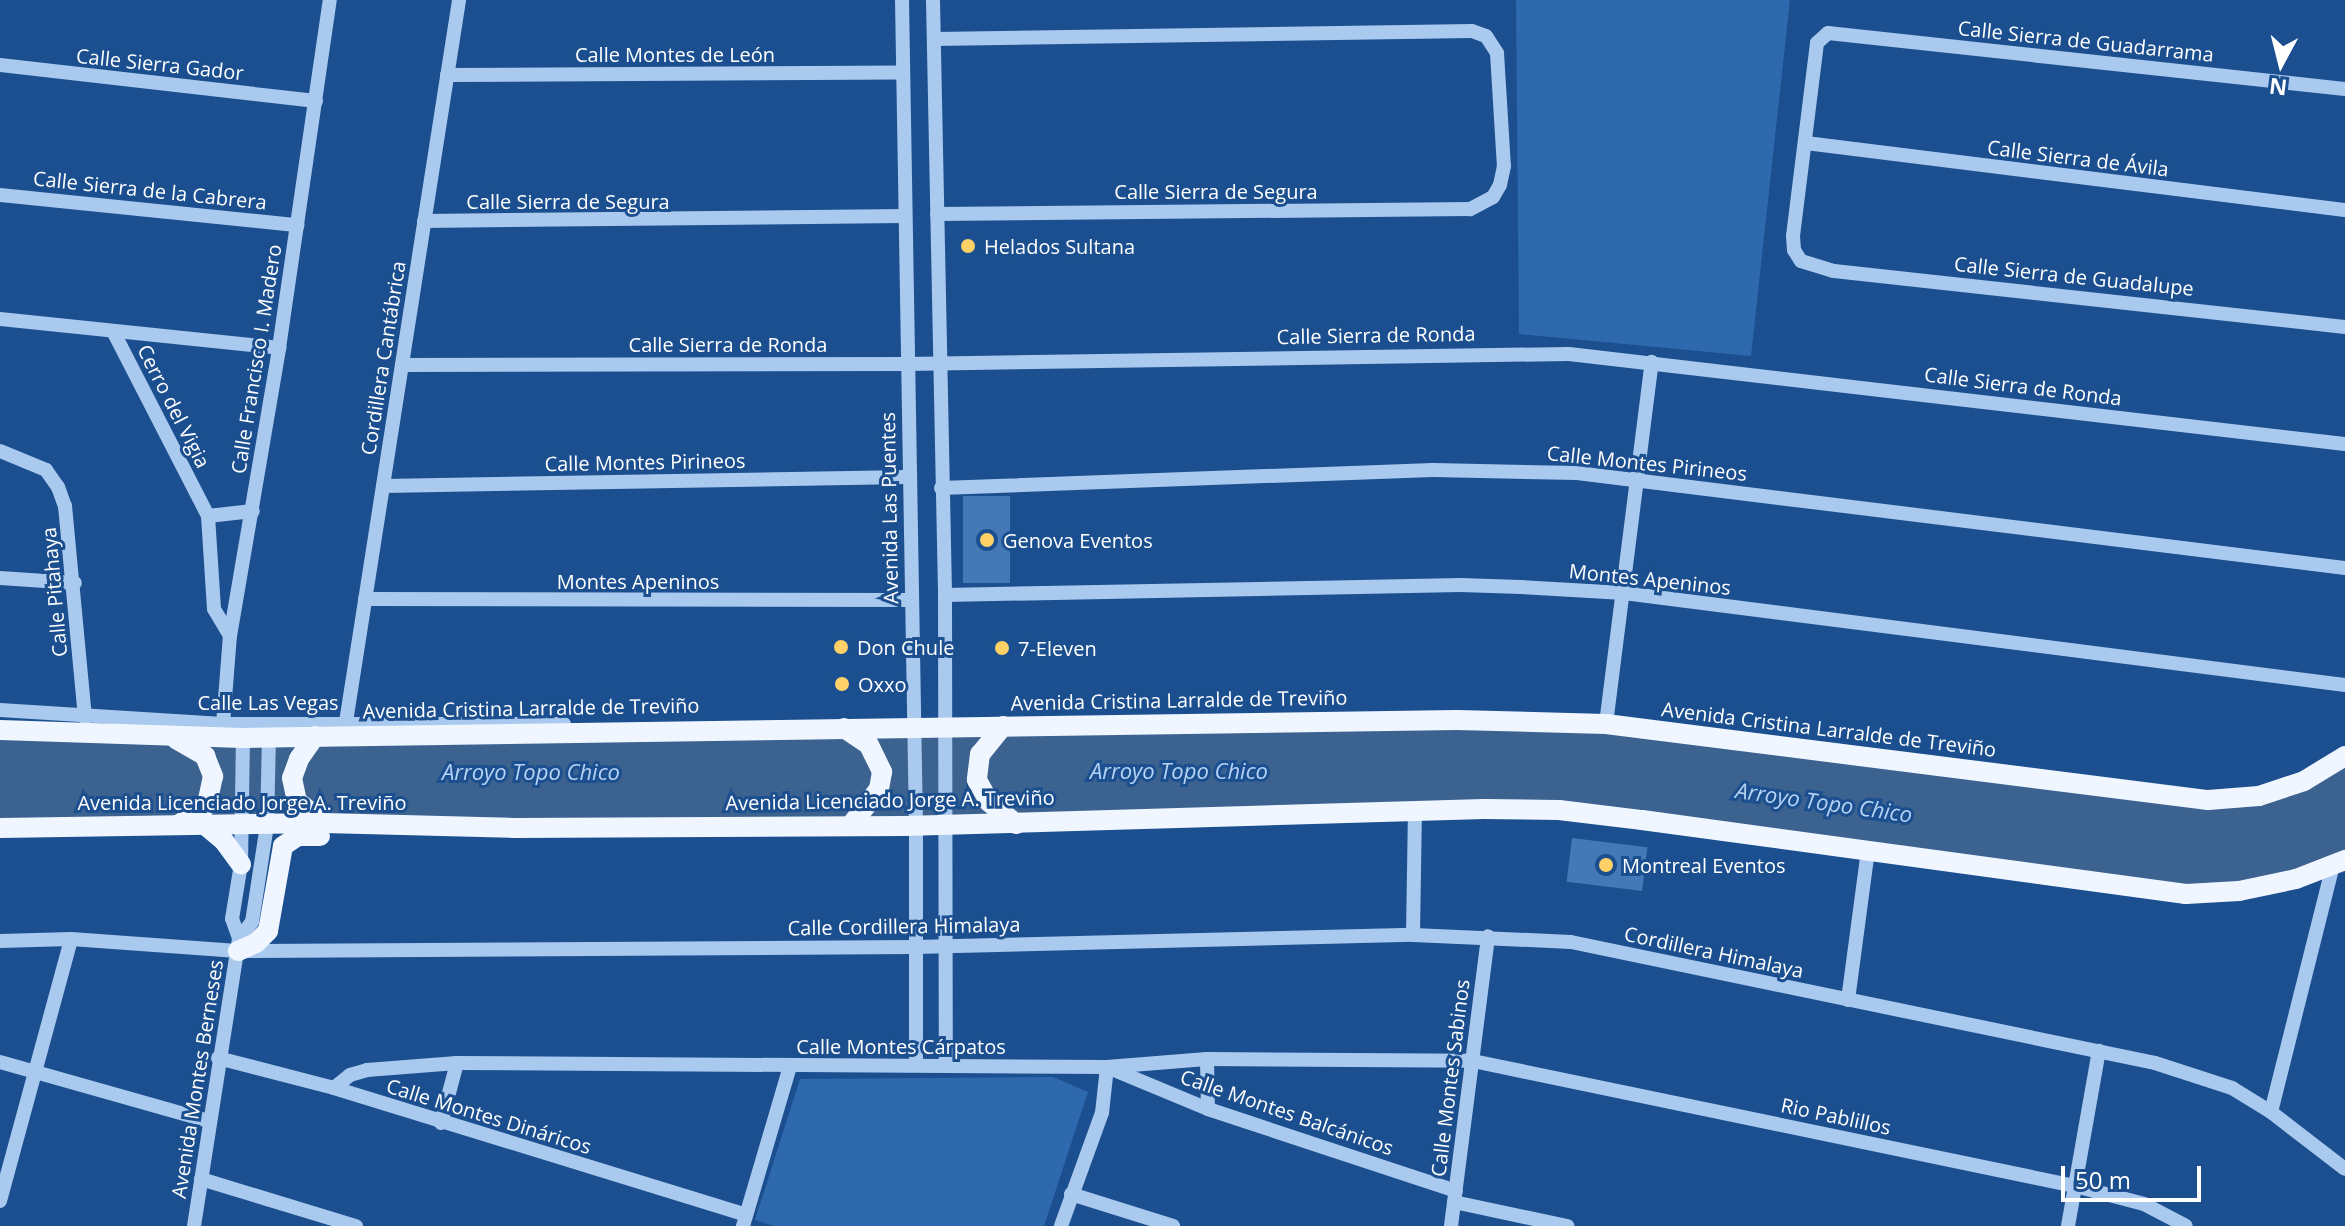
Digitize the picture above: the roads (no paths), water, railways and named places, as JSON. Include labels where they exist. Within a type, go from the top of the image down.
[{"type":"main road","name":"Avenida Cristina Larralde de Treviño","points":[[0,730],[244,743],[584,731],[840,727],[997,732],[1457,720],[1606,724],[2208,800],[2259,796],[2304,781],[2345,756]]},
{"type":"main road","points":[[840,727],[861,737],[875,754],[882,772],[881,783],[871,802],[851,825]]},
{"type":"main road","points":[[997,732],[977,766],[977,780],[989,802],[1016,824]]},
{"type":"main road","points":[[171,737],[198,750],[213,776],[203,819],[241,864]]},
{"type":"main road","points":[[310,742],[292,778],[297,801],[317,818]]},
{"type":"main road","name":"Avenida Licenciado Jorge A. Treviño","points":[[0,828],[175,826],[203,819],[317,818],[514,828],[947,825],[1415,809],[1559,810],[2186,894],[2239,891],[2296,879],[2339,863]]},
{"type":"main road","points":[[238,944],[256,943],[268,931],[280,853],[288,840],[298,836],[514,828]]},
{"type":"street","name":"Calle Francisco I. Madero","points":[[223,724],[230,636],[279,348],[330,0]]},
{"type":"street","name":"Cordillera Cantábrica","points":[[346,722],[459,0]]},
{"type":"street","name":"Avenida Las Puentes","points":[[902,0],[907,477],[916,825],[916,1064]]},
{"type":"street","points":[[933,0],[947,731],[946,1064]]},
{"type":"street","name":"Calle Sierra de Segura","points":[[934,39],[1472,31],[1493,43],[1500,66],[1504,166],[1500,185],[1493,197],[1470,209],[937,214]]},
{"type":"street","name":"Calle Sierra de Guadarrama","points":[[1806,143],[1817,43],[1823,35],[2345,89]]},
{"type":"street","name":"Calle Sierra Gador","points":[[0,65],[316,101]]},
{"type":"street","name":"Calle Montes de León","points":[[447,75],[903,73]]},
{"type":"street","name":"Calle Sierra de Ávila","points":[[1806,143],[2345,210]]},
{"type":"street","name":"Calle Sierra de Guadalupe","points":[[1806,143],[1793,236],[1794,250],[1801,261],[1834,271],[2345,327]]},
{"type":"street","name":"Calle Sierra de la Cabrera","points":[[0,195],[297,225]]},
{"type":"street","name":"Calle Sierra de Segura","points":[[424,221],[905,216]]},
{"type":"street","points":[[0,319],[279,348]]},
{"type":"street","name":"Cerro del Vigia","points":[[113,331],[208,516],[214,609],[230,636]]},
{"type":"street","name":"Calle Sierra de Ronda","points":[[402,365],[939,364],[1569,354],[2345,444]]},
{"type":"street","points":[[1606,724],[1652,362]]},
{"type":"street","name":"Calle Pitahaya","points":[[0,451],[46,470],[58,487],[70,532],[85,718]]},
{"type":"street","name":"Calle Montes Pirineos","points":[[941,488],[1433,470],[1577,473],[2345,568]]},
{"type":"street","name":"Calle Montes Pirineos","points":[[383,486],[907,477]]},
{"type":"street","points":[[208,516],[253,511]]},
{"type":"street","points":[[0,578],[75,583]]},
{"type":"street","name":"Montes Apeninos","points":[[945,595],[1461,585],[1624,593],[2345,685]]},
{"type":"street","name":"Montes Apeninos","points":[[365,599],[910,600]]},
{"type":"street","name":"Calle Las Vegas","points":[[0,710],[85,718],[223,724],[561,724],[584,731]]},
{"type":"street","name":"Avenida Montes Berneses","points":[[194,1226],[238,944],[252,922],[267,819],[269,742]]},
{"type":"street","name":"Avenida Montes Berneses","points":[[238,944],[232,919],[241,864],[244,743]]},
{"type":"street","points":[[1413,935],[1415,809]]},
{"type":"street","points":[[1848,1000],[1868,850]]},
{"type":"street","points":[[2271,1112],[2339,863]]},
{"type":"street","name":"Calle Cordillera Himalaya","points":[[0,941],[71,939],[238,944],[915,947],[1413,935],[1571,942]]},
{"type":"street","name":"Calle Montes Sabinos","points":[[1451,1226],[1488,936]]},
{"type":"street","points":[[0,1201],[71,939]]},
{"type":"street","name":"Cordillera Himalaya","points":[[1571,942],[2099,1051],[2196,1075],[2232,1088],[2271,1112],[2345,1169]]},
{"type":"street","points":[[2068,1226],[2099,1051]]},
{"type":"street","name":"Calle Montes Dináricos","points":[[218,1058],[334,1088],[745,1221]]},
{"type":"street","points":[[1207,1059],[1208,1109]]},
{"type":"street","name":"Calle Montes Cárpatos","points":[[334,1088],[350,1075],[367,1070],[457,1063],[1107,1067],[1207,1059],[1473,1061]]},
{"type":"street","name":"Rio Pablillos","points":[[1473,1061],[2075,1186],[2144,1204],[2186,1226]]},
{"type":"street","points":[[0,1062],[209,1121]]},
{"type":"street","points":[[441,1123],[457,1063]]},
{"type":"street","points":[[745,1221],[790,1066]]},
{"type":"street","points":[[1061,1226],[1102,1113],[1107,1067]]},
{"type":"street","name":"Calle Montes Balcánicos","points":[[1107,1067],[1208,1109],[1455,1197],[1567,1226]]},
{"type":"street","points":[[201,1179],[356,1226]]},
{"type":"street","points":[[1071,1194],[1173,1226]]},
{"type":"water","name":"Arroyo Topo Chico","points":[[1606,724],[2259,796],[2345,756],[2345,860],[2239,891],[1559,810],[1142,819],[0,828],[0,730]]},
{"type":"place","name":"Helados Sultana","points":[[968,246]]},
{"type":"place","name":"Genova Eventos","points":[[987,540]]},
{"type":"place","name":"Don Chule","points":[[841,647]]},
{"type":"place","name":"7-Eleven","points":[[1002,648]]},
{"type":"place","name":"Oxxo","points":[[842,684]]},
{"type":"place","name":"Montreal Eventos","points":[[1606,865]]}]
